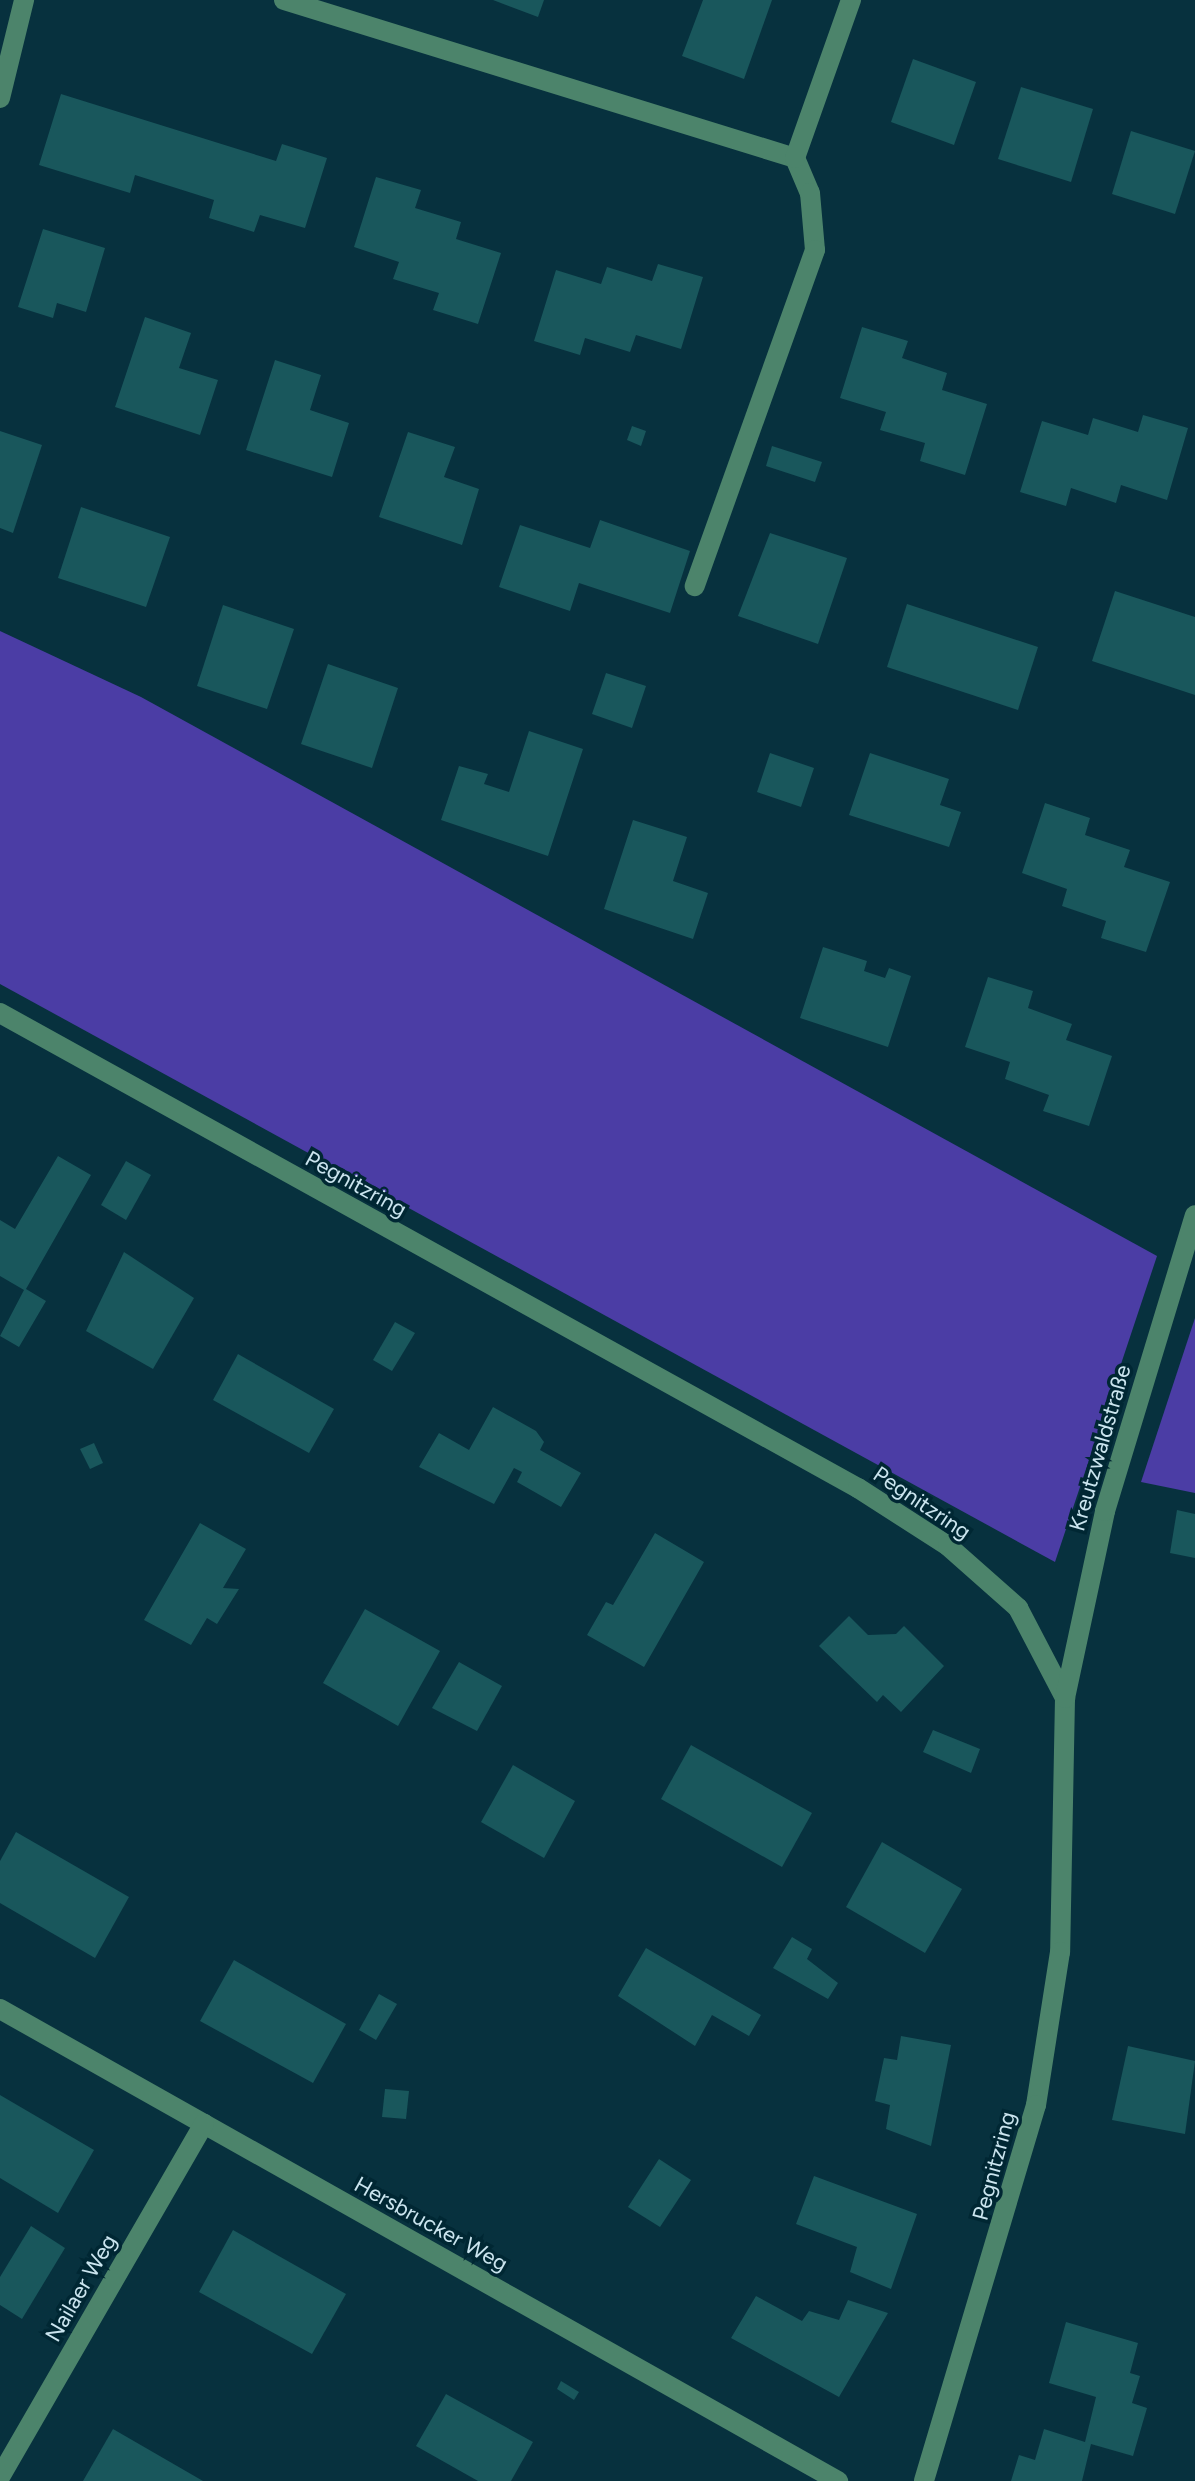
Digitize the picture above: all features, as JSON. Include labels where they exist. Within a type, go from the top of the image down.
[{"type":"street","points":[[0,98],[24,0]]},
{"type":"street","points":[[284,0],[795,158]]},
{"type":"street","points":[[695,586],[815,250],[810,193],[795,158],[851,0]]},
{"type":"street","name":"Pegnitzring","points":[[0,1013],[897,1513],[948,1546],[1018,1608],[1065,1698],[1060,1952],[1036,2105],[924,2481]]},
{"type":"street","name":"Kreutzwaldstraße","points":[[1065,1698],[1105,1511],[1195,1215]]},
{"type":"street","name":"Hersbrucker Weg","points":[[0,2009],[838,2481]]},
{"type":"street","name":"Nailaer Weg","points":[[0,2477],[204,2124]]},
{"type":"shaded area","points":[[0,631],[141,697],[1157,1256],[1055,1562],[0,984]]},
{"type":"shaded area","points":[[1195,1318],[1195,1493],[1141,1482]]},
{"type":"building","points":[[493,0],[544,0],[538,17]]},
{"type":"building","points":[[703,0],[772,0],[744,79],[682,56]]},
{"type":"building","points":[[913,59],[976,82],[954,145],[891,122]]},
{"type":"building","points":[[1021,87],[1093,109],[1071,182],[998,159]]},
{"type":"building","points":[[61,94],[276,161],[282,144],[327,158],[305,228],[260,215],[254,232],[209,218],[214,200],[135,175],[130,193],[39,165]]},
{"type":"building","points":[[1131,131],[1195,151],[1175,214],[1112,194]]},
{"type":"building","points":[[376,177],[421,190],[415,208],[461,222],[456,239],[501,253],[478,324],[433,310],[439,293],[393,279],[399,262],[354,247]]},
{"type":"building","points":[[43,229],[105,248],[86,312],[57,303],[53,318],[18,307]]},
{"type":"building","points":[[658,264],[703,277],[681,349],[636,335],[630,352],[585,338],[580,355],[534,341],[556,270],[601,284],[607,267],[652,281]]},
{"type":"building","points":[[145,317],[191,333],[179,368],[218,380],[200,435],[115,407]]},
{"type":"building","points":[[862,327],[908,341],[902,358],[947,373],[942,390],[987,404],[965,475],[920,461],[925,443],[880,430],[886,412],[840,398]]},
{"type":"building","points":[[275,360],[321,375],[310,410],[349,423],[332,477],[246,450]]},
{"type":"building","points":[[1143,415],[1188,428],[1167,500],[1121,485],[1116,503],[1071,488],[1066,506],[1020,492],[1042,421],[1088,435],[1093,418],[1138,432]]},
{"type":"building","points":[[632,426],[646,431],[641,446],[627,440]]},
{"type":"building","points":[[0,431],[42,445],[13,533],[0,528]]},
{"type":"building","points":[[408,432],[455,447],[444,477],[479,489],[462,545],[379,517]]},
{"type":"building","points":[[772,446],[822,462],[815,482],[766,466]]},
{"type":"building","points":[[81,507],[170,537],[146,607],[58,578]]},
{"type":"building","points":[[600,520],[690,551],[670,613],[579,583],[570,611],[499,587],[520,525],[590,548]]},
{"type":"building","points":[[770,533],[847,558],[818,644],[738,616]]},
{"type":"building","points":[[1115,591],[1195,617],[1195,695],[1092,661]]},
{"type":"building","points":[[907,604],[1038,647],[1018,710],[887,667]]},
{"type":"building","points":[[223,605],[294,629],[267,709],[197,686]]},
{"type":"building","points":[[328,664],[398,688],[372,768],[301,744]]},
{"type":"building","points":[[606,673],[646,686],[632,728],[592,714]]},
{"type":"building","points":[[529,731],[583,749],[548,856],[441,820],[459,766],[488,774],[484,784],[509,792]]},
{"type":"building","points":[[770,753],[814,768],[801,807],[757,792]]},
{"type":"building","points":[[870,753],[949,779],[940,805],[961,812],[949,847],[849,815]]},
{"type":"building","points":[[1045,803],[1090,818],[1085,835],[1130,850],[1124,867],[1170,882],[1146,952],[1101,938],[1106,921],[1062,906],[1067,889],[1022,873]]},
{"type":"building","points":[[633,820],[687,837],[673,881],[708,893],[693,939],[604,909]]},
{"type":"building","points":[[823,947],[867,961],[864,971],[885,978],[889,968],[911,976],[888,1047],[800,1018]]},
{"type":"building","points":[[988,977],[1033,991],[1028,1008],[1072,1024],[1066,1040],[1112,1056],[1089,1126],[1043,1111],[1049,1095],[1005,1079],[1010,1062],[965,1047]]},
{"type":"building","points":[[58,1156],[91,1175],[26,1289],[46,1301],[19,1347],[0,1336],[24,1290],[0,1276],[0,1220],[15,1229]]},
{"type":"building","points":[[126,1161],[151,1175],[126,1220],[101,1205]]},
{"type":"building","points":[[124,1252],[194,1298],[153,1369],[86,1331]]},
{"type":"building","points":[[395,1322],[415,1333],[392,1371],[373,1360]]},
{"type":"building","points":[[238,1354],[334,1409],[309,1453],[213,1400]]},
{"type":"building","points":[[493,1407],[536,1431],[544,1442],[540,1450],[581,1473],[561,1507],[517,1482],[522,1472],[514,1468],[494,1504],[419,1467],[439,1433],[469,1450]]},
{"type":"building","points":[[94,1443],[103,1463],[90,1469],[80,1449]]},
{"type":"building","points":[[1177,1510],[1195,1514],[1195,1558],[1170,1553]]},
{"type":"building","points":[[200,1523],[246,1549],[223,1588],[239,1589],[217,1624],[207,1618],[191,1645],[144,1620]]},
{"type":"building","points":[[655,1533],[704,1562],[644,1667],[587,1635],[606,1602],[613,1605]]},
{"type":"building","points":[[365,1609],[440,1651],[398,1726],[323,1683]]},
{"type":"building","points":[[849,1616],[868,1635],[896,1634],[904,1626],[944,1666],[901,1712],[883,1695],[877,1702],[819,1646]]},
{"type":"building","points":[[459,1662],[502,1686],[477,1731],[432,1708]]},
{"type":"building","points":[[933,1730],[980,1749],[971,1773],[923,1752]]},
{"type":"building","points":[[691,1745],[812,1813],[782,1867],[661,1799]]},
{"type":"building","points":[[513,1765],[575,1801],[544,1858],[481,1822]]},
{"type":"building","points":[[16,1832],[129,1897],[95,1958],[0,1903],[0,1861]]},
{"type":"building","points":[[882,1842],[962,1889],[925,1953],[846,1907]]},
{"type":"building","points":[[792,1937],[812,1949],[807,1959],[838,1983],[828,1999],[773,1968]]},
{"type":"building","points":[[646,1948],[761,2015],[749,2036],[712,2015],[695,2046],[618,1996]]},
{"type":"building","points":[[234,1960],[346,2024],[313,2083],[200,2021]]},
{"type":"building","points":[[379,1994],[397,2004],[376,2040],[359,2030]]},
{"type":"building","points":[[901,2036],[951,2045],[931,2146],[886,2129],[890,2105],[875,2101],[884,2058],[897,2060]]},
{"type":"building","points":[[1128,2046],[1195,2061],[1185,2134],[1112,2120]]},
{"type":"building","points":[[385,2089],[409,2091],[406,2119],[382,2117]]},
{"type":"building","points":[[0,2095],[94,2150],[58,2213],[0,2178]]},
{"type":"building","points":[[659,2159],[691,2180],[660,2227],[628,2207]]},
{"type":"building","points":[[814,2176],[917,2214],[891,2289],[850,2272],[857,2247],[796,2224]]},
{"type":"building","points":[[31,2226],[65,2248],[22,2319],[0,2305],[0,2277]]},
{"type":"building","points":[[233,2230],[346,2294],[312,2354],[199,2292]]},
{"type":"building","points":[[756,2296],[802,2321],[809,2311],[839,2320],[848,2300],[888,2313],[839,2397],[731,2338]]},
{"type":"building","points":[[1066,2322],[1138,2343],[1130,2373],[1140,2376],[1132,2403],[1147,2408],[1133,2456],[1091,2444],[1082,2481],[1011,2481],[1019,2455],[1035,2460],[1044,2429],[1085,2442],[1096,2397],[1049,2383]]},
{"type":"building","points":[[561,2381],[579,2392],[574,2400],[557,2389]]},
{"type":"building","points":[[446,2394],[533,2442],[511,2481],[478,2481],[416,2446]]},
{"type":"building","points":[[113,2429],[203,2481],[83,2481]]}]
